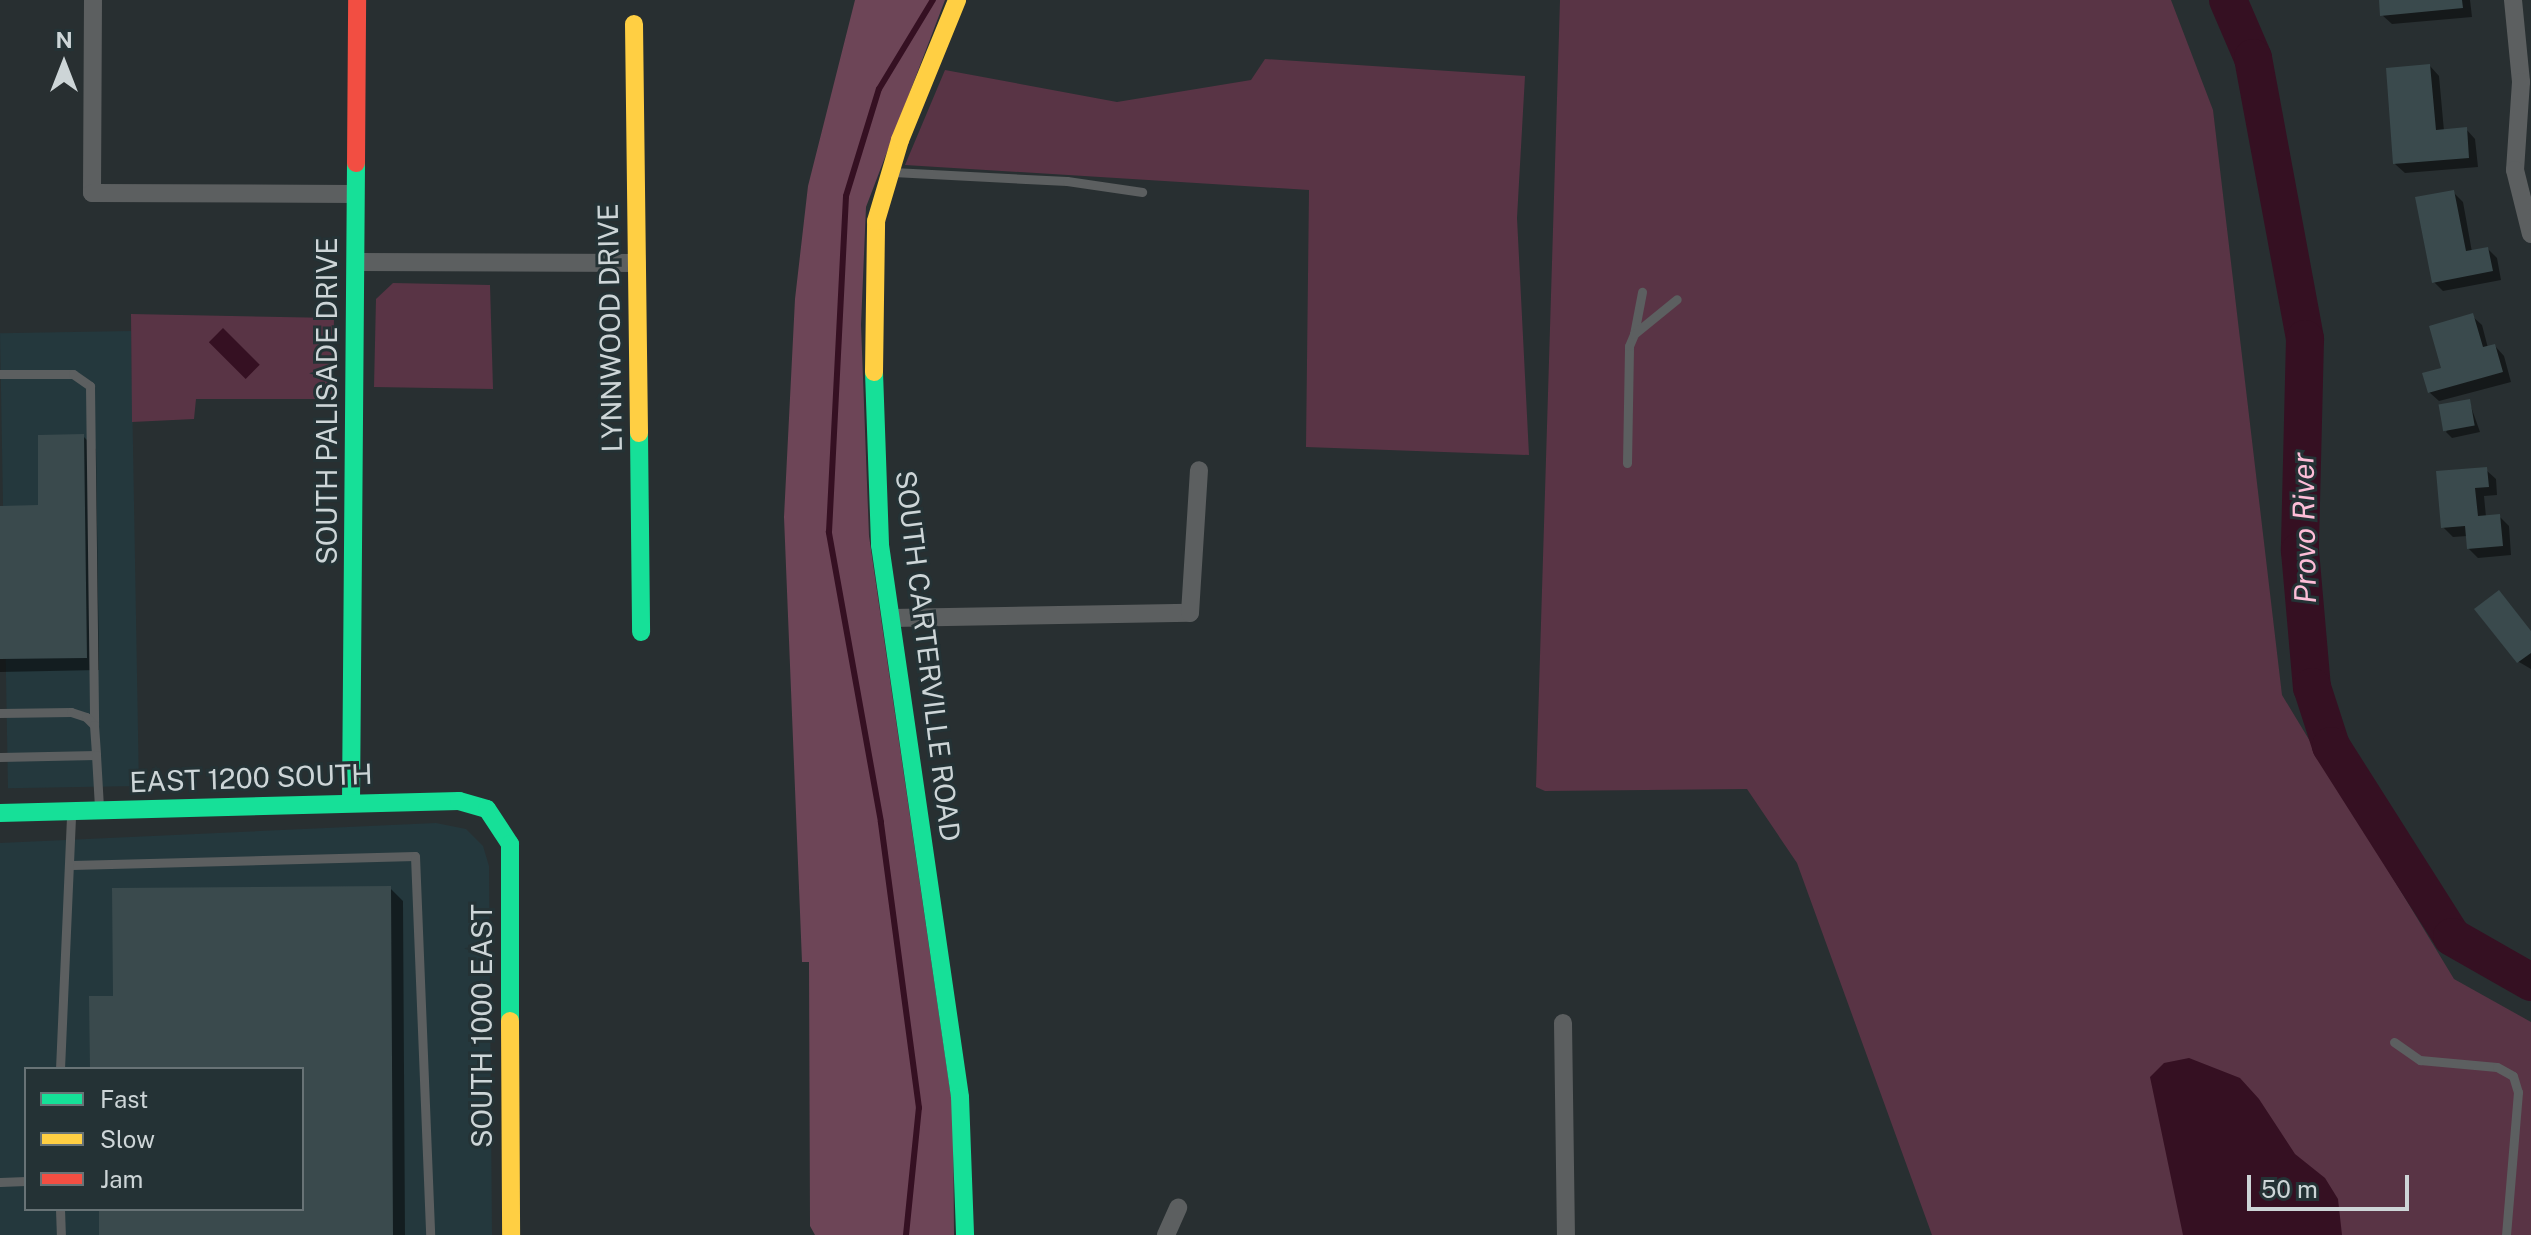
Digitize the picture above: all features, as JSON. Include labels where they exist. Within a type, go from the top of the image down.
[{"type":"street","points":[[93,0],[92,193],[355,194]]},
{"type":"street","name":"SOUTH PALISADE DRIVE","points":[[351,802],[357,0]]},
{"type":"street","name":"SOUTH CARTERVILLE ROAD","points":[[957,0],[890,171],[873,260],[873,440],[880,545],[960,1097],[965,1235]]},
{"type":"street","points":[[2513,0],[2524,131],[2515,170],[2531,234]]},
{"type":"street","name":"LYNNWOOD DRIVE","points":[[634,24],[641,632]]},
{"type":"street","points":[[357,262],[637,263]]},
{"type":"street","points":[[892,618],[1190,613],[1199,470]]},
{"type":"street","name":"EAST 1200 SOUTH","points":[[0,813],[459,801],[487,809],[496,822]]},
{"type":"street","name":"SOUTH 1000 EAST","points":[[496,822],[510,844],[511,1235]]},
{"type":"street","points":[[1563,1023],[1566,1235]]},
{"type":"street","points":[[1166,1235],[1178,1208]]},
{"type":"lane","points":[[890,171],[1067,181],[1142,192]]},
{"type":"lane","points":[[1627,463],[1629,346],[1642,292]]},
{"type":"lane","points":[[1634,334],[1677,299]]},
{"type":"lane","points":[[0,374],[73,374],[90,386],[94,725],[99,810]]},
{"type":"lane","points":[[0,713],[71,712],[94,725]]},
{"type":"lane","points":[[0,757],[96,755]]},
{"type":"lane","points":[[60,1067],[72,865],[71,811]]},
{"type":"lane","points":[[72,865],[415,856],[430,1235]]},
{"type":"lane","points":[[2394,1042],[2420,1060],[2497,1067],[2513,1076],[2518,1092],[2506,1235]]},
{"type":"lane","points":[[0,1182],[24,1181]]},
{"type":"lane","points":[[60,1211],[61,1235]]},
{"type":"shaded area","points":[[855,0],[945,0],[866,207],[861,325],[869,536],[953,1110],[954,1235],[815,1235],[810,1226],[809,962],[802,962],[784,517],[795,299],[808,186]]},
{"type":"shaded area","points":[[1560,0],[2171,0],[2213,110],[2282,695],[2454,979],[2531,1022],[2531,1235],[1932,1235],[1797,863],[1747,789],[1545,791],[1536,787]]},
{"type":"shaded area","points":[[1265,59],[1525,76],[1517,218],[1529,455],[1306,447],[1309,190],[905,165],[945,70],[1117,102],[1251,80]]},
{"type":"shaded area","points":[[393,283],[490,285],[493,389],[374,387],[376,299]]},
{"type":"shaded area","points":[[131,314],[334,318],[333,399],[196,399],[194,419],[132,422]]},
{"type":"shaded area","points":[[223,328],[260,365],[246,379],[209,342]]},
{"type":"shaded area","points":[[131,331],[139,786],[8,788],[0,333]]},
{"type":"shaded area","points":[[436,823],[466,829],[483,846],[489,866],[492,1235],[0,1235],[0,843]]},
{"type":"shaded area","points":[[2189,1058],[2240,1078],[2259,1099],[2295,1154],[2325,1178],[2338,1199],[2342,1235],[2183,1235],[2150,1077],[2164,1063]]},
{"type":"building","points":[[2379,0],[2462,0],[2463,8],[2380,16]]},
{"type":"building","points":[[2430,64],[2436,130],[2467,127],[2469,158],[2393,164],[2386,68]]},
{"type":"building","points":[[2454,190],[2466,251],[2488,247],[2493,271],[2432,283],[2415,197]]},
{"type":"building","points":[[2473,313],[2483,347],[2495,344],[2503,372],[2428,393],[2422,373],[2441,368],[2429,326]]},
{"type":"building","points":[[2470,399],[2475,426],[2443,431],[2438,405]]},
{"type":"building","points":[[84,434],[87,658],[0,659],[0,506],[38,505],[38,435]]},
{"type":"building","points":[[2487,467],[2489,487],[2475,488],[2478,516],[2500,514],[2503,546],[2467,549],[2465,526],[2441,528],[2436,471]]},
{"type":"building","points":[[2499,590],[2531,631],[2531,653],[2517,663],[2474,609]]},
{"type":"building","points":[[391,886],[393,1235],[99,1235],[99,1211],[304,1211],[304,1067],[90,1067],[89,996],[113,996],[112,888]]},
{"type":"waterway","points":[[906,1235],[919,1108],[881,822],[829,532],[846,196],[879,89],[933,0]]},
{"type":"waterway","name":"Provo River","points":[[2228,0],[2253,58],[2305,339],[2300,551],[2312,687],[2331,746],[2452,937],[2531,982]]},
{"type":"traffic: fast","points":[[351,802],[356,163]]},
{"type":"traffic: fast","points":[[874,372],[880,545],[960,1097],[965,1235]]},
{"type":"traffic: fast","points":[[639,433],[641,632]]},
{"type":"traffic: fast","points":[[0,813],[459,801],[487,809],[510,844],[510,1021]]},
{"type":"traffic: slow","points":[[874,372],[876,221],[900,140],[957,0]]},
{"type":"traffic: slow","points":[[634,24],[639,433]]},
{"type":"traffic: slow","points":[[510,1021],[511,1235]]},
{"type":"traffic: jam","points":[[356,163],[357,0]]}]
